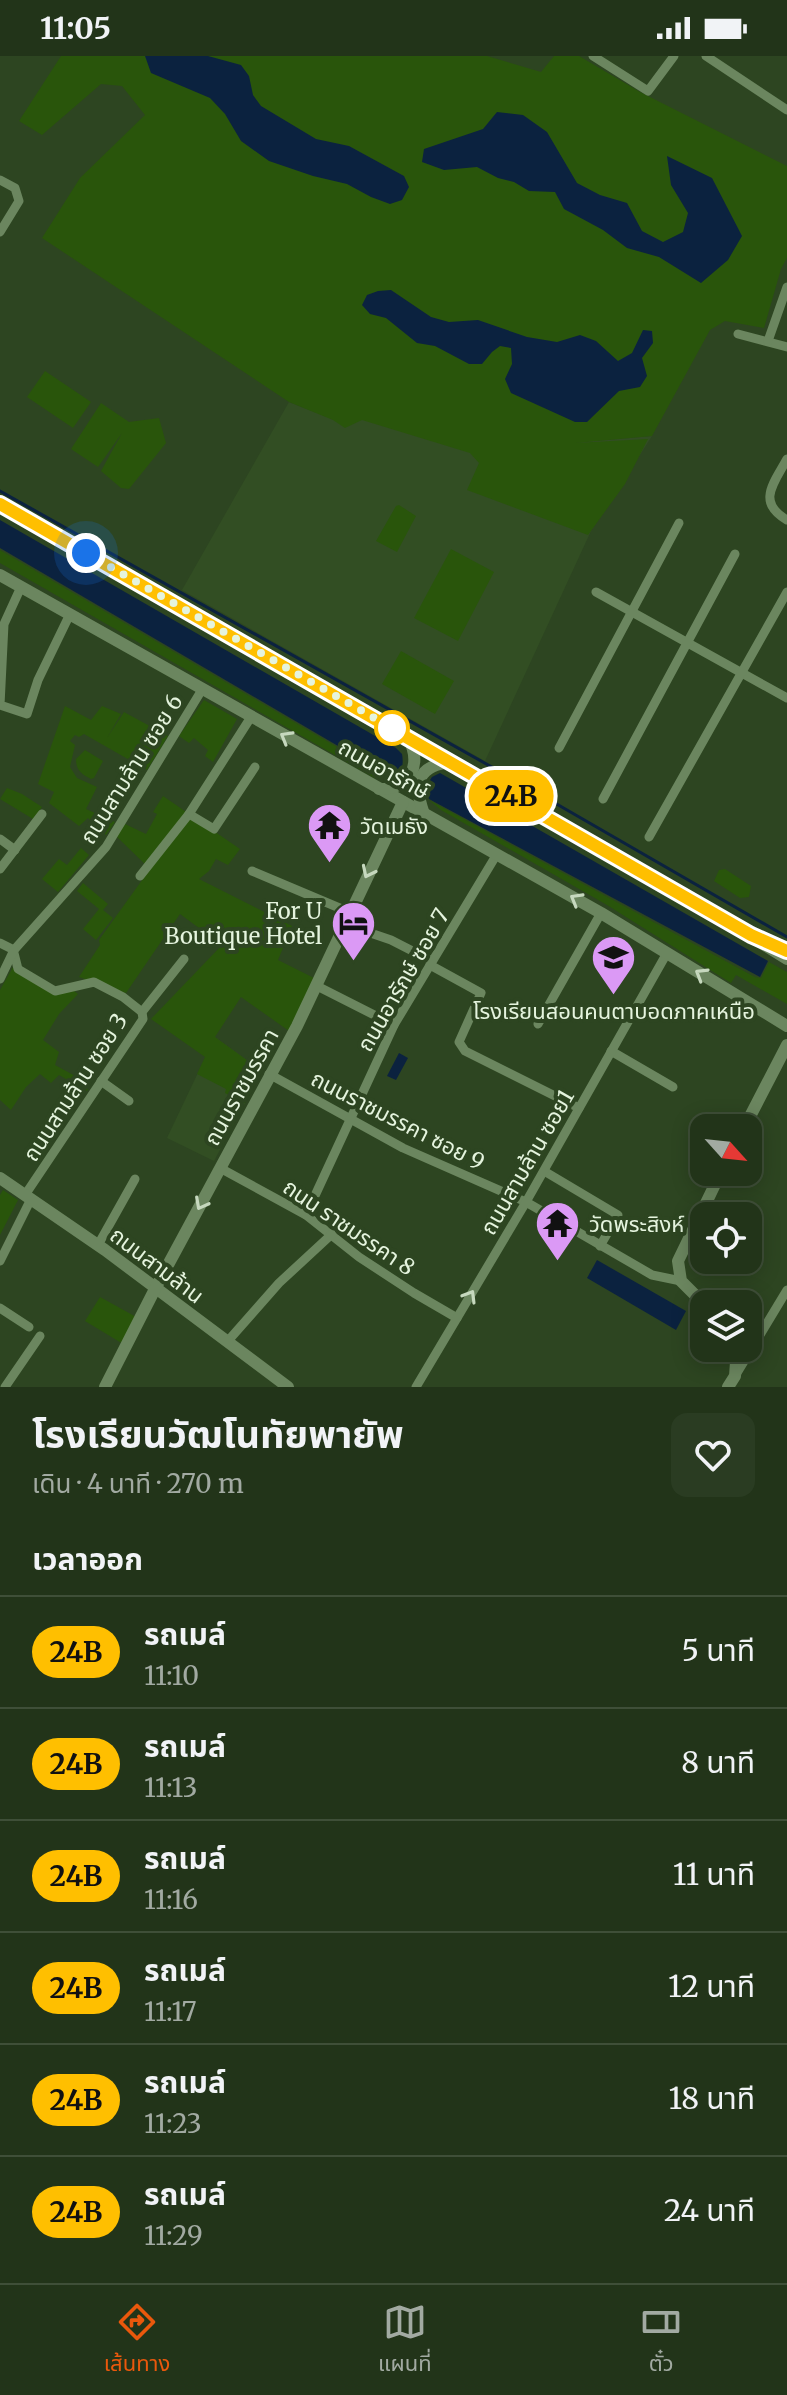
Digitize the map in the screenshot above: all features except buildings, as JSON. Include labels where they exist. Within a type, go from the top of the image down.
[{"type":"main road","points":[[0,504],[452,762],[751,935],[787,959]]},
{"type":"main road","name":"ถนนอารักษ์","points":[[0,575],[601,913],[786,1023]]},
{"type":"main road","points":[[378,789],[390,789],[408,778],[415,758],[408,737]]},
{"type":"main road","points":[[424,814],[416,792],[418,782],[432,766],[452,762]]},
{"type":"main road","name":"ถนนราชมรรคา","points":[[105,1387],[317,986],[403,802]]},
{"type":"main road","points":[[751,935],[787,951]]},
{"type":"main road","points":[[751,1114],[787,1045]]},
{"type":"main road","name":"ถนนสามล้าน","points":[[0,1178],[98,1245],[288,1387]]},
{"type":"main road","points":[[690,1290],[681,1281],[678,1261],[714,1186]]},
{"type":"street","points":[[593,56],[648,91],[674,56]]},
{"type":"street","points":[[706,56],[787,110]]},
{"type":"street","points":[[0,180],[15,188],[19,201],[0,232]]},
{"type":"street","points":[[768,341],[787,287]]},
{"type":"street","points":[[738,334],[787,347]]},
{"type":"street","points":[[787,459],[771,488],[769,500],[776,513],[787,520]]},
{"type":"street","points":[[559,748],[679,523]]},
{"type":"street","points":[[603,799],[735,554]]},
{"type":"street","points":[[21,587],[4,624],[0,706],[27,714],[38,680],[70,614]]},
{"type":"street","points":[[596,592],[787,698]]},
{"type":"street","points":[[649,837],[787,592]]},
{"type":"street","name":"ถนนสามล้าน ซอย 6","points":[[0,979],[14,950],[106,847],[203,688]]},
{"type":"street","points":[[140,876],[189,814],[251,717]]},
{"type":"street","points":[[189,814],[214,829],[255,767]]},
{"type":"street","points":[[0,869],[42,814]]},
{"type":"street","points":[[0,839],[15,850]]},
{"type":"street","name":"ถนนอารักษ์ ซอย 7","points":[[306,1215],[394,1025],[497,854]]},
{"type":"street","points":[[252,871],[391,940],[481,993],[459,1042],[465,1051],[579,1108]]},
{"type":"street","points":[[538,1024],[601,913]]},
{"type":"street","points":[[0,943],[14,950]]},
{"type":"street","name":"ถนนสามล้าน ซอย 3","points":[[0,1261],[28,1197],[143,1019],[142,1012],[123,997],[94,982],[55,991],[18,969],[14,950]]},
{"type":"street","name":"ถนนสามล้าน ซอย1","points":[[416,1387],[544,1171],[667,953]]},
{"type":"street","points":[[142,1012],[184,959]]},
{"type":"street","points":[[317,986],[394,1025]]},
{"type":"street","points":[[611,1051],[673,1087]]},
{"type":"street","name":"ถนนราชมรรคา ซอย 9","points":[[269,1074],[403,1148],[526,1202],[652,1275],[681,1281]]},
{"type":"street","points":[[101,1081],[129,1101]]},
{"type":"street","name":"ถนน ราชมรรคา 8","points":[[220,1168],[306,1215],[359,1257],[457,1318]]},
{"type":"street","points":[[544,1171],[618,1215],[600,1246]]},
{"type":"street","points":[[98,1245],[135,1179]]},
{"type":"street","points":[[227,1342],[279,1283],[332,1234]]},
{"type":"street","points":[[762,1331],[787,1290]]},
{"type":"street","points":[[0,1308],[29,1327]]},
{"type":"street","points":[[5,1387],[40,1336]]},
{"type":"street","points":[[731,1381],[743,1362]]},
{"type":"shaded area","points":[[61,56],[487,56],[541,72],[554,56],[579,56],[640,92],[787,166],[787,258],[764,328],[725,321],[710,330],[652,436],[575,443],[648,439],[625,484],[588,535],[467,490],[479,463],[470,453],[362,420],[345,428],[289,402],[42,238],[80,178],[145,115],[122,86],[101,84],[42,135],[19,121]]},
{"type":"shaded area","points":[[45,371],[91,402],[73,428],[27,397]]},
{"type":"shaded area","points":[[354,395],[546,445],[652,436],[591,531],[485,761],[182,590],[289,402],[335,420]]},
{"type":"shaded area","points":[[101,403],[129,422],[159,418],[166,443],[129,489],[121,488],[101,471],[122,433],[98,467],[71,449]]},
{"type":"shaded area","points":[[399,505],[416,516],[397,552],[376,541]]},
{"type":"shaded area","points":[[451,549],[494,572],[458,641],[414,618]]},
{"type":"shaded area","points":[[0,550],[390,778],[375,778],[0,563]]},
{"type":"shaded area","points":[[401,651],[454,681],[435,714],[382,684]]},
{"type":"shaded area","points":[[204,700],[237,719],[213,762],[205,756],[208,750],[194,738],[189,743],[179,736]]},
{"type":"shaded area","points":[[65,706],[91,720],[102,706],[121,714],[107,738],[124,712],[168,736],[147,770],[84,734],[79,737],[75,735],[70,741],[75,745],[70,767],[77,778],[97,787],[86,809],[115,822],[106,835],[88,818],[79,826],[49,803],[54,792],[38,784]]},
{"type":"shaded area","points":[[85,750],[103,761],[91,779],[80,771],[76,763]]},
{"type":"shaded area","points":[[7,788],[42,807],[33,819],[0,799]]},
{"type":"shaded area","points":[[163,796],[240,849],[228,865],[216,859],[209,871],[199,879],[292,926],[278,960],[314,978],[289,1031],[241,997],[215,1037],[262,1071],[245,1103],[197,1074],[205,1057],[151,1019],[222,945],[180,914],[126,993],[79,977],[100,945],[99,940],[150,869],[116,836],[125,824],[146,834],[157,814],[153,812]]},
{"type":"shaded area","points":[[429,800],[755,977],[761,978],[769,962],[787,972],[787,1004],[736,975],[731,983],[607,905],[441,810]]},
{"type":"shaded area","points":[[81,848],[89,855],[58,892],[42,879],[59,859],[67,865]]},
{"type":"shaded area","points":[[725,869],[751,886],[749,897],[740,898],[714,881],[719,870]]},
{"type":"shaded area","points":[[83,883],[108,904],[103,910],[113,918],[96,940],[83,929],[99,909],[77,891]]},
{"type":"shaded area","points":[[13,967],[46,989],[73,990],[78,994],[59,1014],[43,1040],[59,1052],[55,1065],[90,1084],[87,1091],[59,1075],[51,1083],[40,1074],[26,1087],[11,1110],[0,1100],[0,990]]},
{"type":"shaded area","points":[[215,1037],[262,1071],[214,1161],[167,1138]]},
{"type":"shaded area","points":[[3,1190],[18,1200],[0,1235],[0,1195]]},
{"type":"shaded area","points":[[100,1297],[138,1318],[123,1344],[85,1321]]},
{"type":"water","points":[[145,56],[208,56],[241,65],[261,106],[316,139],[349,146],[404,176],[409,187],[402,200],[390,204],[347,184],[269,161],[241,141],[225,114],[210,98],[151,73]]},
{"type":"water","points":[[497,112],[523,115],[547,132],[577,183],[600,195],[627,203],[642,231],[663,242],[683,232],[688,213],[671,185],[667,156],[712,178],[742,236],[728,260],[701,283],[659,257],[627,248],[603,230],[564,209],[555,192],[529,191],[477,167],[444,170],[422,162],[424,149],[483,129]]},
{"type":"water","points":[[391,290],[431,317],[449,322],[478,320],[527,337],[557,342],[580,335],[596,341],[618,361],[632,353],[643,330],[652,331],[653,343],[642,358],[647,376],[640,387],[619,391],[587,422],[575,422],[511,393],[505,379],[512,364],[511,348],[500,346],[482,364],[469,364],[435,346],[417,343],[386,318],[370,314],[362,305],[367,295]]},
{"type":"water","points":[[0,520],[396,748],[402,754],[400,771],[391,777],[0,548]]},
{"type":"water","points":[[440,773],[768,961],[760,977],[429,799],[424,789],[432,777]]},
{"type":"water","points":[[399,1053],[408,1058],[396,1080],[387,1076]]},
{"type":"water","points":[[597,1260],[686,1311],[676,1330],[587,1278]]},
{"type":"waterway","points":[[0,491],[522,784],[787,937]]},
{"type":"bus line","name":"24B","points":[[0,504],[751,935],[787,951]]},
{"type":"place","name":"วัดเมธัง","points":[[329,865]]},
{"type":"place","name":"For U Boutique Hotel","points":[[353,963]]},
{"type":"place","name":"โรงเรียนสอนคนตาบอดภาคเหนือ","points":[[614,997]]},
{"type":"place","name":"วัดพระสิงห์","points":[[558,1263]]},
{"type":"route","points":[[86,553],[392,728]]}]
